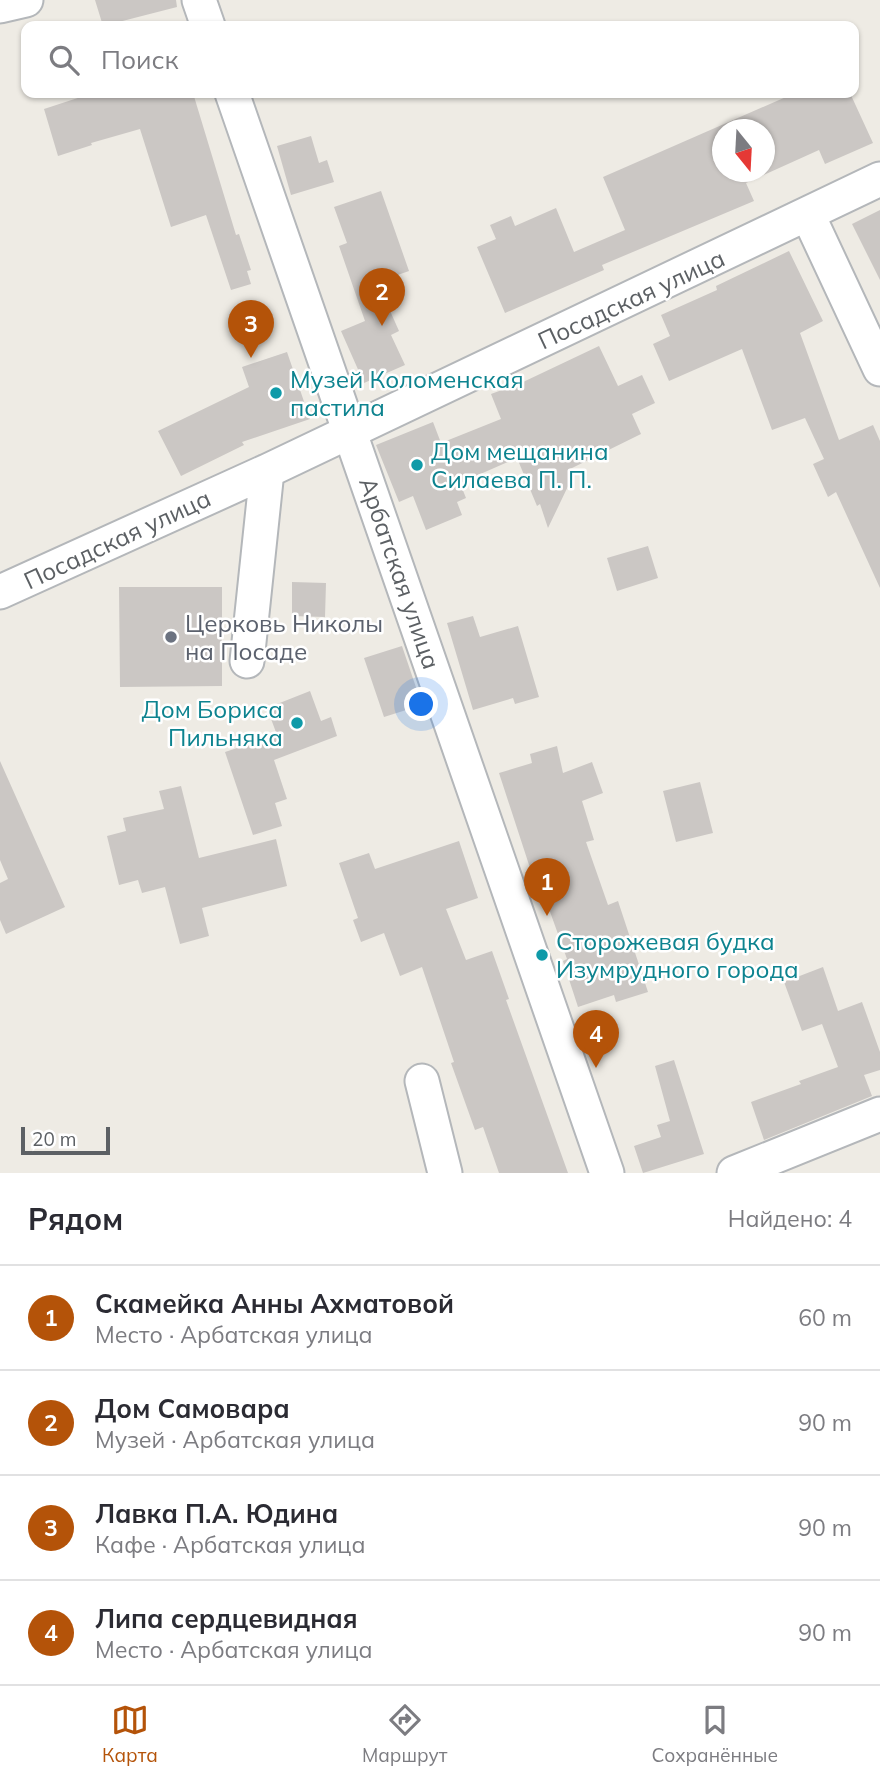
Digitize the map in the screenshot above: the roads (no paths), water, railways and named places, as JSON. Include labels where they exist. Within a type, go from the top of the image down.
[{"type":"street","points":[[0,6],[26,0]]},
{"type":"street","points":[[199,0],[206,21]]},
{"type":"street","name":"Арбатская улица","points":[[234,98],[607,1173]]},
{"type":"street","name":"Посадская улица","points":[[0,592],[267,471],[880,179]]},
{"type":"street","points":[[808,215],[880,369]]},
{"type":"street","points":[[247,661],[267,471]]},
{"type":"street","points":[[422,1081],[445,1173]]},
{"type":"street","points":[[734,1173],[880,1114]]},
{"type":"place","name":"Дом Самовара","points":[[382,326]]},
{"type":"place","name":"Лавка П.А. Юдина","points":[[251,358]]},
{"type":"place","name":"Музей Коломенская пастила","points":[[276,393]]},
{"type":"place","name":"Дом мещанина Силаева П. П.","points":[[417,465]]},
{"type":"place","name":"Церковь Николы на Посаде","points":[[171,637]]},
{"type":"place","name":"Дом Бориса Пильняка","points":[[297,723]]},
{"type":"place","name":"Скамейка Анны Ахматовой","points":[[547,916]]},
{"type":"place","name":"Сторожевая будка Изумрудного города","points":[[542,955]]},
{"type":"place","name":"Липа сердцевидная","points":[[596,1068]]}]
